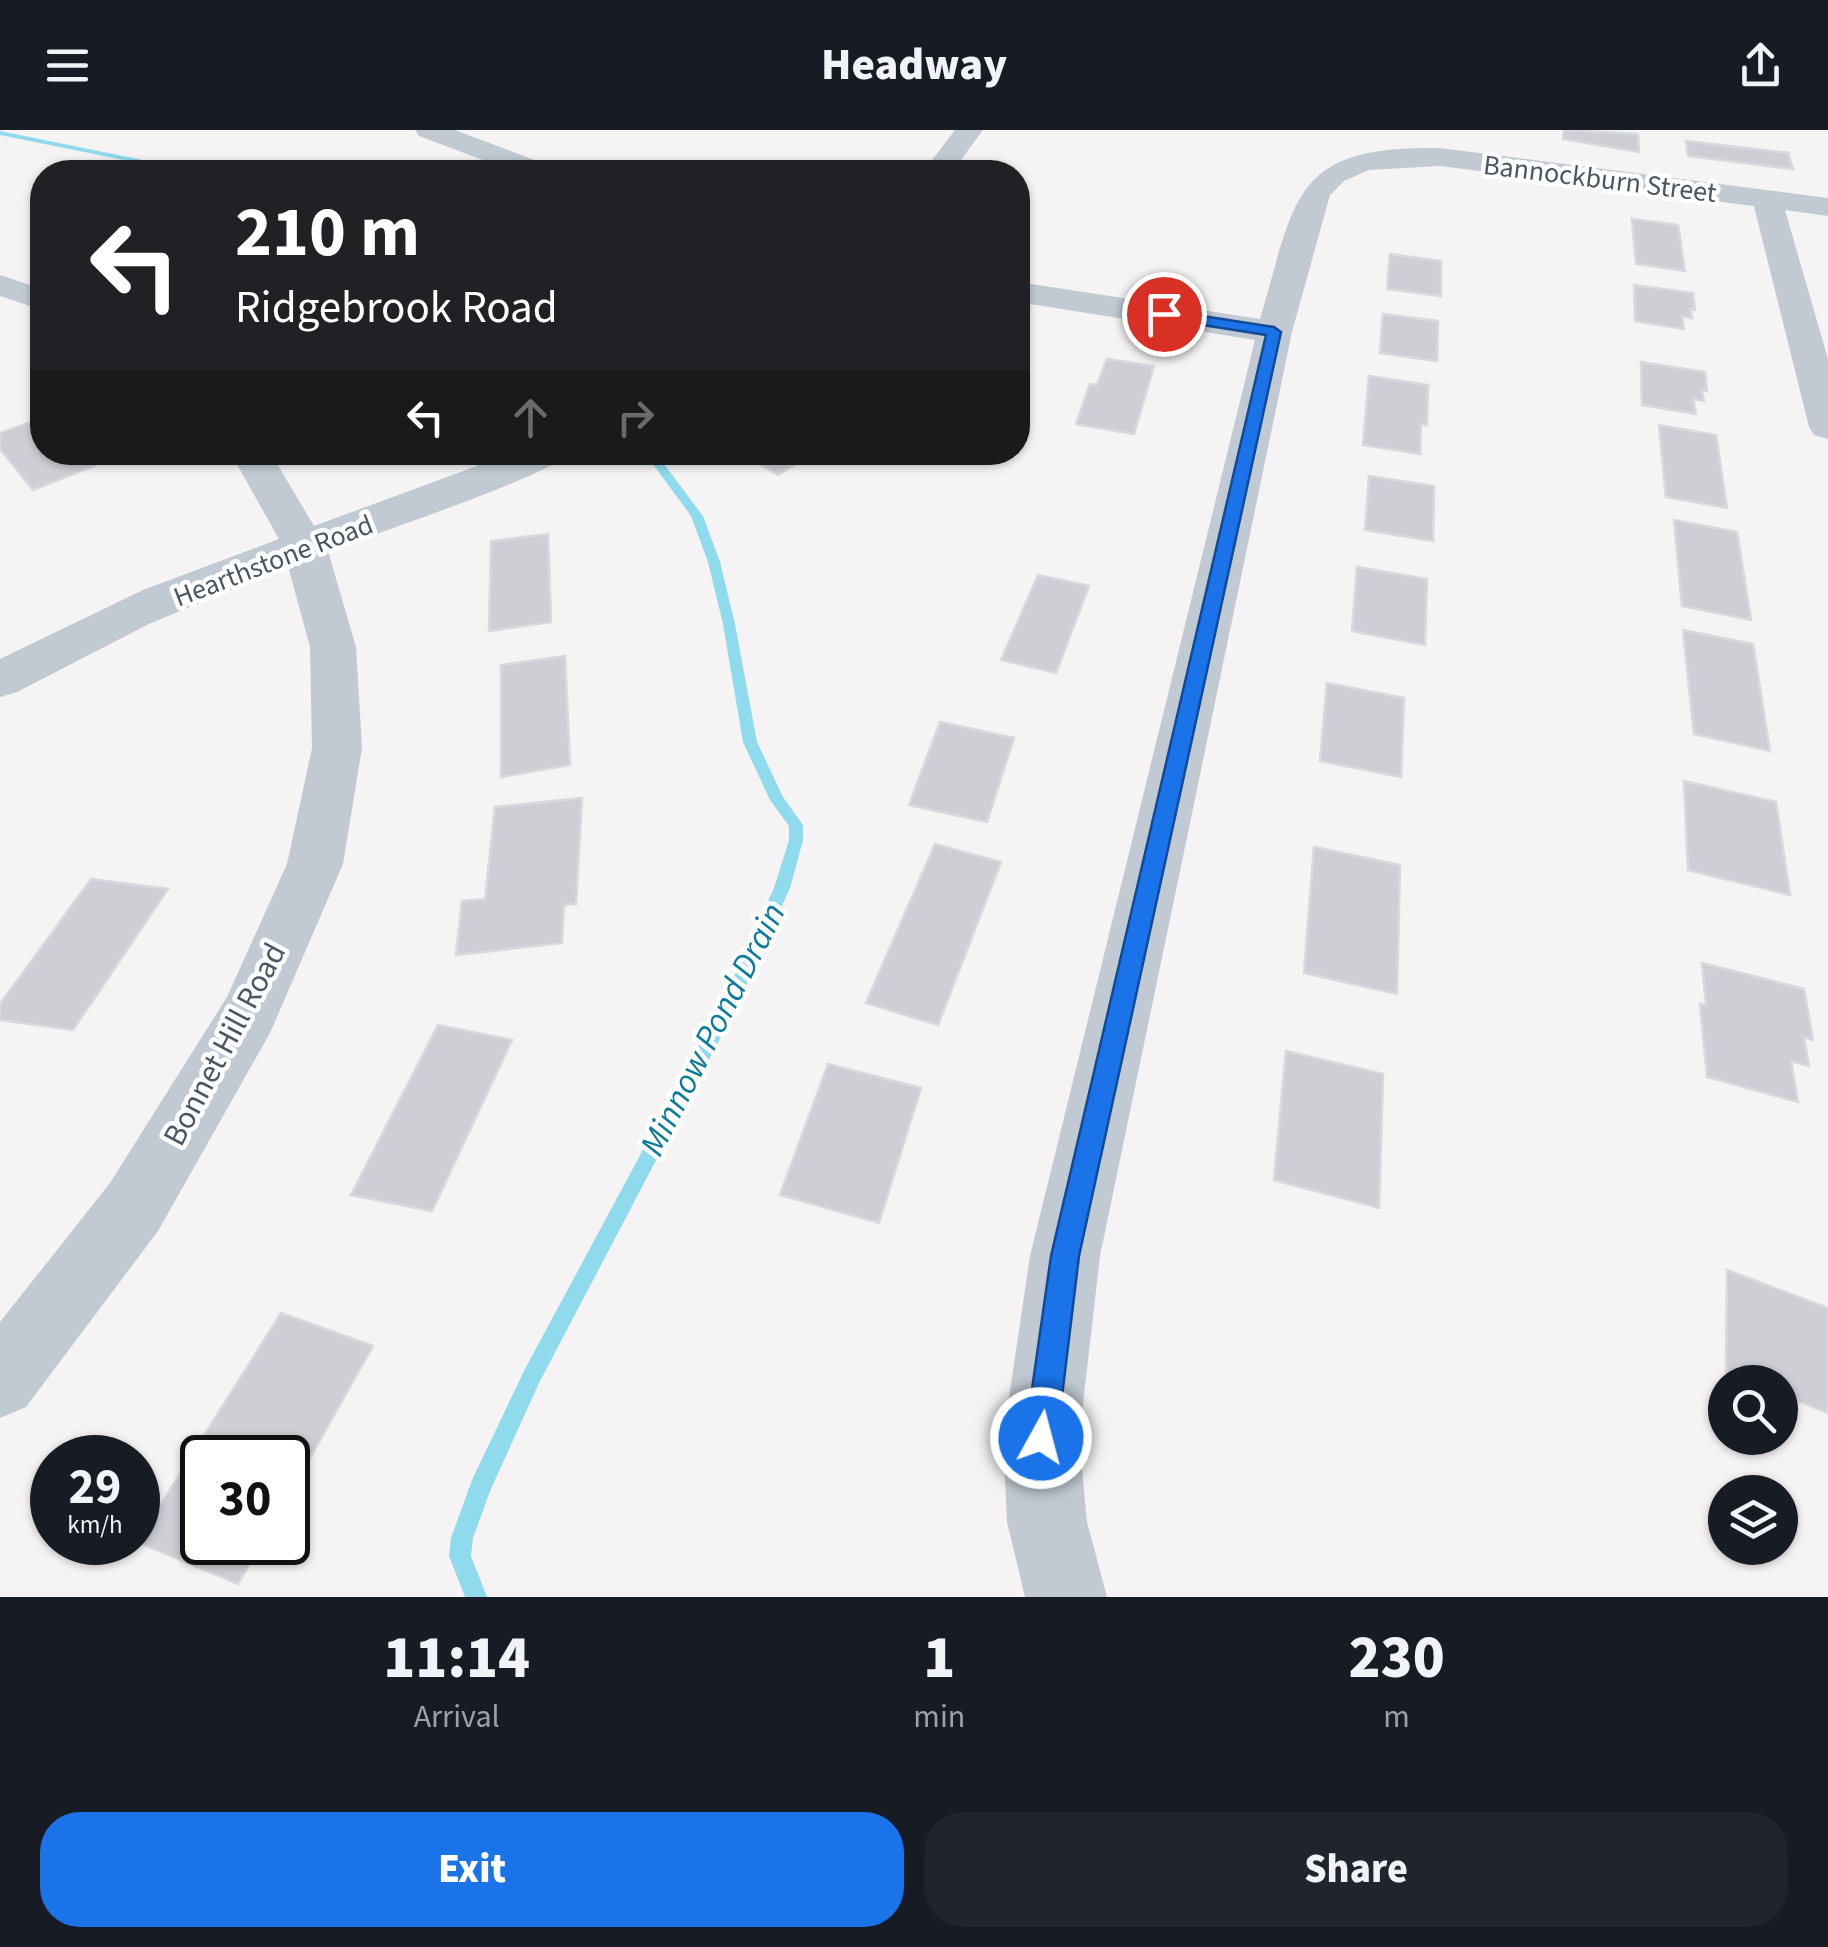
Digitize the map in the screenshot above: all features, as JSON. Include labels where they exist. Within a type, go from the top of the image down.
[{"type":"street","points":[[428,130],[508,160]]},
{"type":"street","points":[[946,160],[969,130]]},
{"type":"street","name":"Bannockburn Street","points":[[1274,332],[1310,203],[1320,184],[1329,175],[1371,160],[1410,158],[1526,166],[1828,207]]},
{"type":"street","points":[[1767,199],[1828,427]]},
{"type":"street","points":[[0,285],[30,296]]},
{"type":"street","points":[[1030,294],[1274,332],[1065,1256],[1041,1438],[1047,1522],[1066,1597]]},
{"type":"street","name":"Bonnet Hill Road","points":[[0,1381],[134,1207],[248,1014],[315,864],[337,748],[334,648],[305,547],[258,465]]},
{"type":"street","name":"Hearthstone Road","points":[[0,680],[55,650],[212,579],[517,465]]},
{"type":"building","points":[[1564,130],[1638,134],[1639,152],[1563,139]]},
{"type":"building","points":[[1686,141],[1788,153],[1793,169],[1688,156]]},
{"type":"building","points":[[1632,219],[1678,225],[1685,271],[1636,264]]},
{"type":"building","points":[[1390,254],[1441,261],[1441,296],[1387,289]]},
{"type":"building","points":[[1634,285],[1693,293],[1692,318],[1682,316],[1684,329],[1635,321]]},
{"type":"building","points":[[1383,314],[1438,321],[1437,361],[1380,353]]},
{"type":"building","points":[[1107,359],[1154,366],[1134,434],[1076,424],[1090,384],[1097,385]]},
{"type":"building","points":[[1641,362],[1705,372],[1704,401],[1693,399],[1696,414],[1642,405]]},
{"type":"building","points":[[1369,376],[1428,385],[1427,425],[1421,424],[1420,454],[1363,445]]},
{"type":"building","points":[[30,422],[30,465],[94,466],[33,490],[0,449],[0,433]]},
{"type":"building","points":[[1659,425],[1716,435],[1727,508],[1666,497]]},
{"type":"building","points":[[761,465],[794,465],[778,475]]},
{"type":"building","points":[[1369,476],[1434,486],[1433,541],[1365,530]]},
{"type":"building","points":[[1674,520],[1737,532],[1751,620],[1682,606]]},
{"type":"building","points":[[548,534],[551,622],[489,631],[491,541]]},
{"type":"building","points":[[1357,567],[1427,579],[1425,645],[1352,631]]},
{"type":"building","points":[[1038,575],[1089,586],[1056,673],[1001,660]]},
{"type":"building","points":[[1683,630],[1753,644],[1770,751],[1694,734]]},
{"type":"building","points":[[565,656],[570,765],[501,777],[501,665]]},
{"type":"building","points":[[1327,683],[1404,698],[1401,777],[1320,761]]},
{"type":"building","points":[[940,722],[1014,738],[987,822],[909,805]]},
{"type":"building","points":[[1684,781],[1776,802],[1790,895],[1688,870]]},
{"type":"building","points":[[582,798],[576,904],[564,905],[562,943],[456,955],[462,901],[485,899],[495,807]]},
{"type":"building","points":[[935,844],[1001,862],[938,1025],[866,1003]]},
{"type":"building","points":[[1314,847],[1400,865],[1397,994],[1304,973]]},
{"type":"building","points":[[91,879],[168,889],[73,1030],[0,1020],[0,1004]]},
{"type":"building","points":[[1702,963],[1804,989],[1813,1040],[1804,1037],[1809,1066],[1791,1061],[1798,1102],[1707,1077],[1700,1004],[1706,1005]]},
{"type":"building","points":[[438,1025],[512,1040],[432,1211],[351,1195]]},
{"type":"building","points":[[1286,1051],[1383,1074],[1379,1208],[1274,1180]]},
{"type":"building","points":[[828,1064],[921,1088],[879,1223],[780,1195]]},
{"type":"building","points":[[1727,1270],[1828,1308],[1828,1413],[1798,1401],[1798,1365],[1726,1365]]},
{"type":"building","points":[[281,1313],[373,1346],[310,1458],[310,1435],[204,1435]]},
{"type":"building","points":[[180,1474],[180,1560],[160,1552],[160,1505]]},
{"type":"building","points":[[192,1565],[249,1565],[238,1584]]},
{"type":"waterway","name":"Minnow Pond Drain","points":[[0,133],[133,160]]},
{"type":"waterway","name":"Minnow Pond Drain","points":[[476,1597],[460,1556],[462,1538],[480,1488],[532,1376],[728,1007],[782,888],[796,840],[796,825],[777,800],[750,742],[714,562],[697,516],[659,465]]},
{"type":"route","points":[[1041,1438],[1065,1256],[1274,332],[1164,314]]}]
